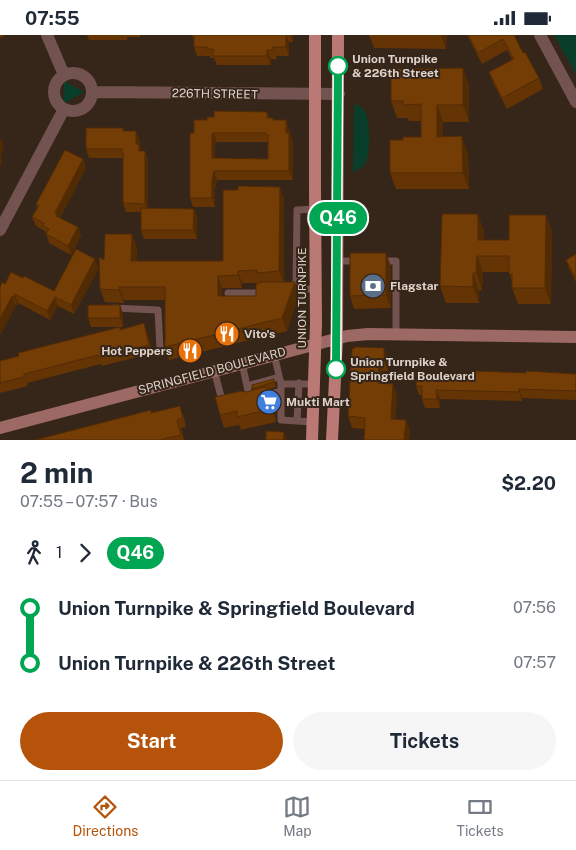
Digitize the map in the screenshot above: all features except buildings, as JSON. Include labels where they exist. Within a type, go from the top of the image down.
[{"type":"main road","name":"UNION TURNPIKE","points":[[312,440],[316,343],[316,35]]},
{"type":"main road","points":[[332,440],[337,339],[338,35]]},
{"type":"main road","name":"SPRINGFIELD BOULEVARD","points":[[0,428],[316,343],[353,335],[576,337]]},
{"type":"street","points":[[47,35],[64,75]]},
{"type":"street","points":[[540,35],[576,102]]},
{"type":"street","points":[[76,73],[83,75],[88,80],[92,92],[86,106],[79,110],[71,111],[59,105],[54,92],[58,80],[64,75],[76,73]]},
{"type":"street","name":"226TH STREET","points":[[92,92],[338,94]]},
{"type":"street","points":[[0,230],[64,109]]},
{"type":"lane","points":[[315,209],[297,210],[292,289],[316,289]]},
{"type":"lane","points":[[337,261],[396,261],[396,335]]},
{"type":"lane","points":[[228,293],[257,293],[265,289],[273,289]]},
{"type":"lane","points":[[99,307],[158,310],[160,349]]},
{"type":"lane","points":[[274,355],[281,384],[281,420],[313,422]]},
{"type":"lane","points":[[242,363],[250,400],[281,384]]},
{"type":"lane","points":[[214,370],[222,400],[230,397]]},
{"type":"lane","points":[[297,421],[298,383]]},
{"type":"lane","points":[[240,395],[248,389],[281,384],[314,384]]},
{"type":"green space","points":[[554,35],[576,35],[576,74]]},
{"type":"green space","points":[[64,81],[84,92],[63,104]]},
{"type":"green space","points":[[354,104],[362,107],[366,114],[369,143],[366,161],[362,167],[353,173]]},
{"type":"bus line","name":"Q46","points":[[336,369],[338,66]]},
{"type":"place","name":"Union Turnpike & 226th Street","points":[[338,66]]},
{"type":"place","name":"Flagstar","points":[[373,286]]},
{"type":"place","name":"Vito's","points":[[227,334]]},
{"type":"place","name":"Hot Peppers","points":[[190,351]]},
{"type":"place","name":"Union Turnpike & Springfield Boulevard","points":[[336,369]]},
{"type":"place","name":"Mukti Mart","points":[[269,402]]}]
